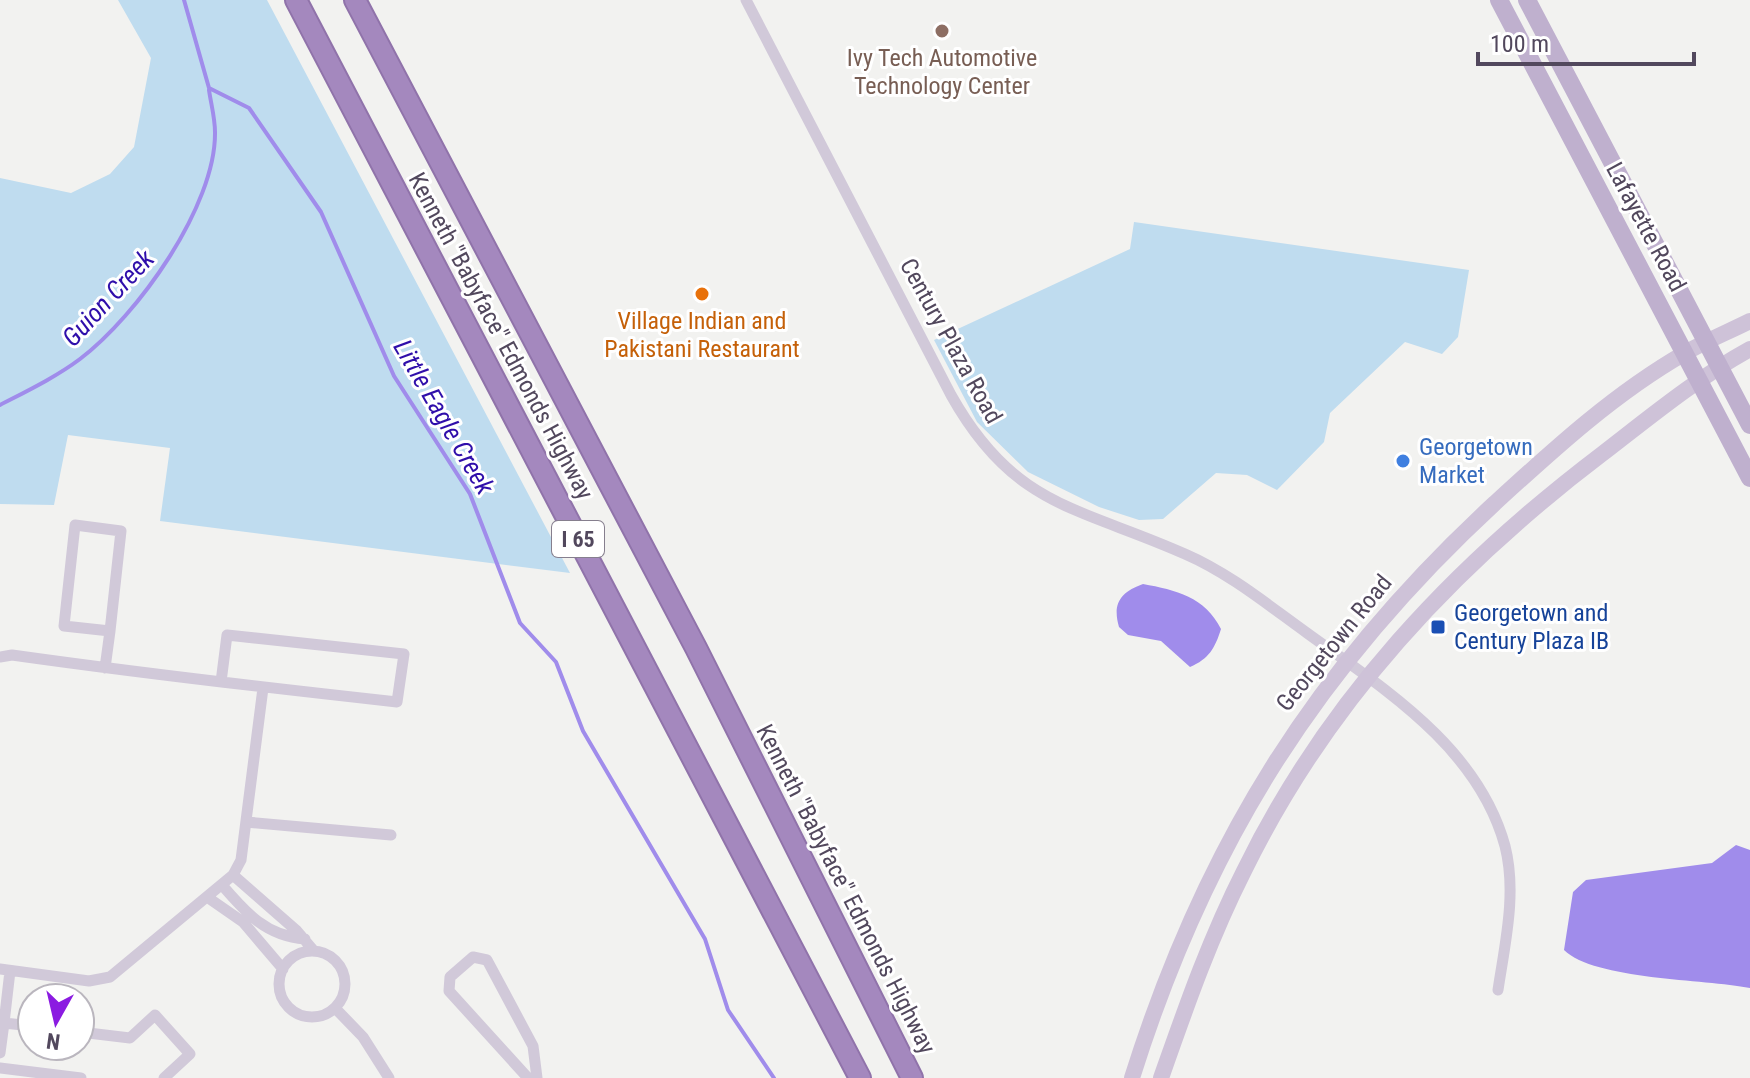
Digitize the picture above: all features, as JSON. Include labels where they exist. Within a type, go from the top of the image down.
[{"type":"highway","name":"Kenneth \"Babyface\" Edmonds Highway","points":[[296,0],[860,1078]]},
{"type":"highway","name":"Kenneth \"Babyface\" Edmonds Highway","points":[[355,0],[696,648],[912,1078]]},
{"type":"main road","name":"Lafayette Road","points":[[1499,0],[1750,478]]},
{"type":"main road","name":"Lafayette Road","points":[[1527,0],[1750,425]]},
{"type":"main road","name":"Georgetown Road","points":[[1132,1078],[1172,961],[1223,853],[1275,761],[1345,661],[1405,591],[1502,497],[1602,411],[1684,354],[1750,321]]},
{"type":"main road","name":"Georgetown Road","points":[[1161,1078],[1192,990],[1244,869],[1310,756],[1367,677],[1413,622],[1490,543],[1563,483],[1699,381],[1750,349]]},
{"type":"street","name":"Century Plaza Road","points":[[746,0],[951,395],[968,424],[995,457],[1031,487],[1069,509],[1209,566],[1367,677],[1444,741],[1467,769],[1494,814],[1505,847],[1510,888],[1498,990]]},
{"type":"street","points":[[105,668],[110,631],[121,531],[75,525],[64,626],[110,631]]},
{"type":"street","points":[[0,657],[12,655],[263,688],[397,702],[404,654],[227,635],[221,682]]},
{"type":"street","points":[[0,1053],[5,970],[89,981],[110,977],[233,875],[241,860],[263,688]]},
{"type":"street","points":[[246,822],[391,835]]},
{"type":"street","points":[[233,875],[306,939],[314,951]]},
{"type":"street","points":[[222,885],[267,930],[288,938],[306,939]]},
{"type":"street","points":[[207,897],[243,922],[283,969]]},
{"type":"street","points":[[314,951],[325,954],[341,968],[345,989],[335,1008],[315,1017],[294,1012],[281,995],[279,985],[283,969],[293,957],[314,951]]},
{"type":"street","points":[[528,1078],[449,991],[450,977],[473,957],[487,960],[533,1046],[537,1078]]},
{"type":"street","points":[[335,1008],[363,1037],[389,1078]]},
{"type":"street","points":[[96,1034],[130,1038],[155,1015],[190,1054],[164,1078]]},
{"type":"street","points":[[4,1023],[16,1024]]},
{"type":"street","points":[[0,1068],[81,1078]]},
{"type":"shaded area","points":[[118,0],[267,0],[570,573],[160,521],[170,448],[68,435],[54,505],[0,504],[0,178],[71,193],[110,174],[134,147],[151,58]]},
{"type":"shaded area","points":[[1134,222],[1469,270],[1458,337],[1442,354],[1405,342],[1330,413],[1324,442],[1277,490],[1247,475],[1216,473],[1163,519],[1139,520],[1099,507],[1028,472],[977,422],[934,340],[1130,249]]},
{"type":"shaded area","points":[[1143,584],[1188,597],[1207,609],[1221,629],[1207,656],[1190,667],[1161,641],[1128,635],[1119,627],[1117,611],[1120,600]]},
{"type":"shaded area","points":[[1736,845],[1750,850],[1750,988],[1624,973],[1579,960],[1564,950],[1573,892],[1586,880],[1712,863]]},
{"type":"waterway","name":"Little Eagle Creek","points":[[184,0],[209,88],[249,108],[321,212],[394,376],[470,494],[520,623],[556,662],[583,731],[705,939],[728,1010],[774,1078]]},
{"type":"waterway","name":"Guion Creek","points":[[0,405],[61,372],[102,340],[148,288],[169,257],[188,225],[212,161],[215,127],[209,90]]},
{"type":"place","name":"Ivy Tech Automotive Technology Center","points":[[942,31]]},
{"type":"place","name":"Village Indian and Pakistani Restaurant","points":[[702,294]]},
{"type":"place","name":"Georgetown Market","points":[[1403,461]]},
{"type":"place","name":"Georgetown and Century Plaza IB","points":[[1438,627]]}]
